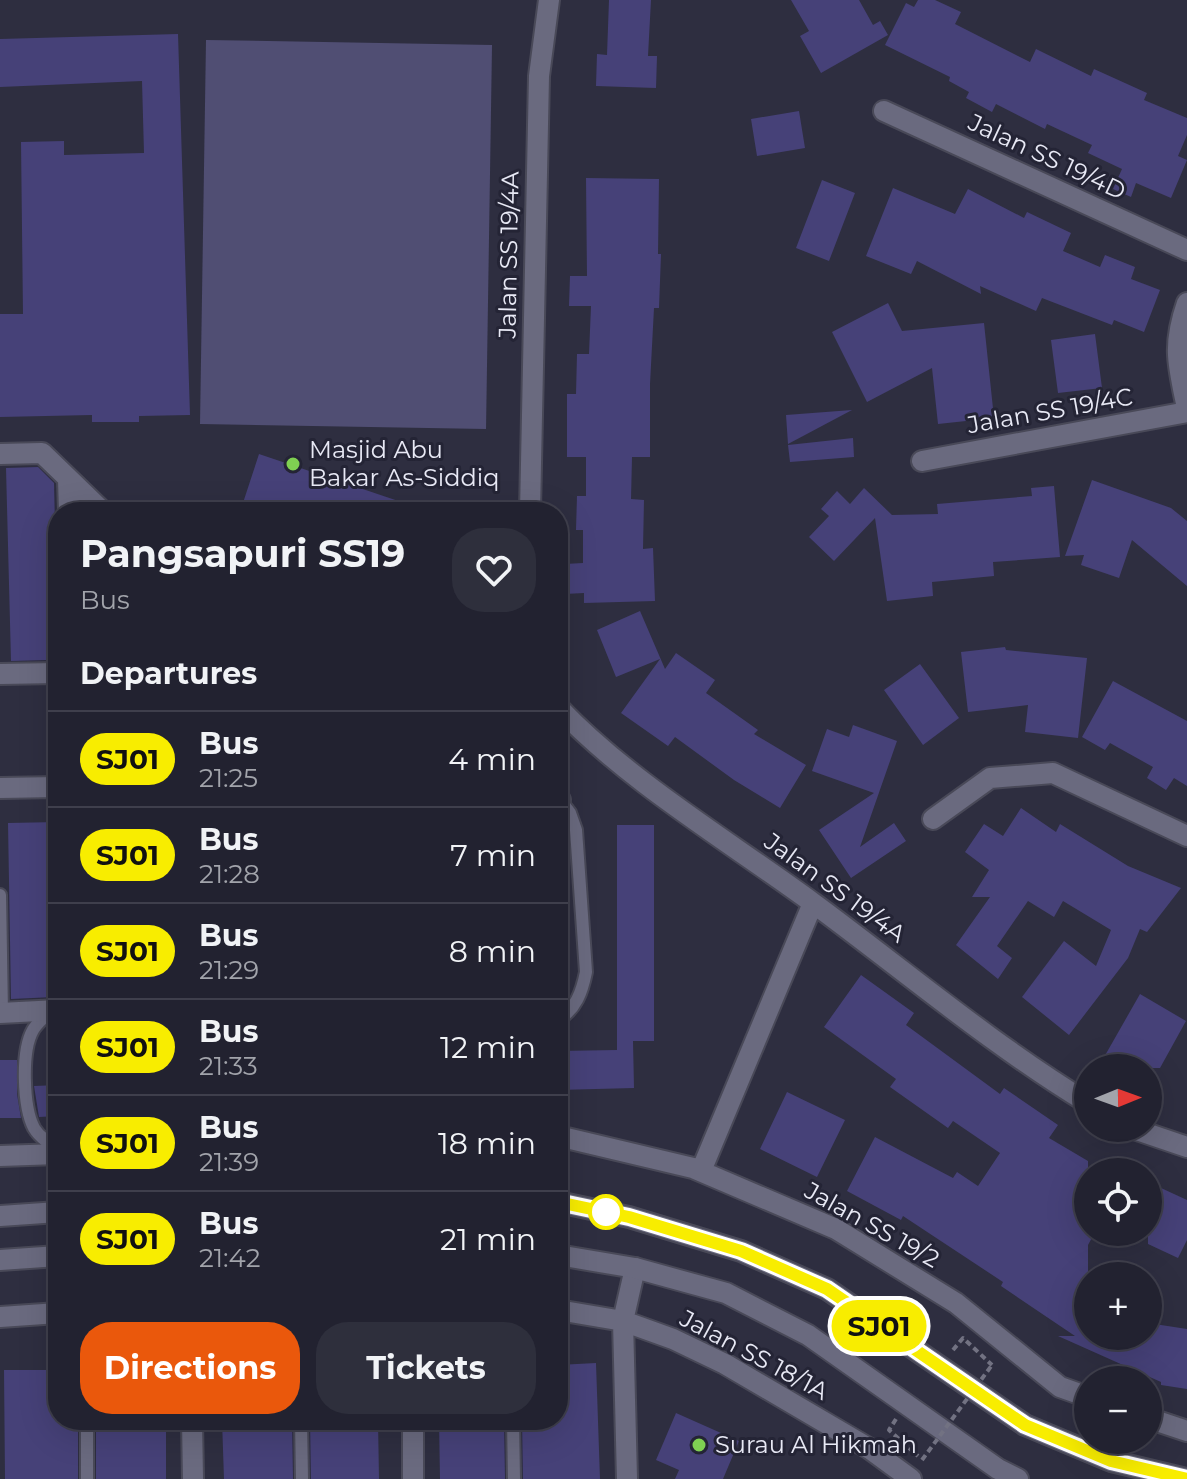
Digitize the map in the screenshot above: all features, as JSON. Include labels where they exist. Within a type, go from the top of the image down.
[{"type":"street","name":"Jalan SS 19/4A","points":[[530,502],[539,76],[549,0]]},
{"type":"street","name":"Jalan SS 19/4D","points":[[884,111],[1187,250]]},
{"type":"street","points":[[1187,303],[1177,332],[1179,367],[1187,410]]},
{"type":"street","name":"Jalan SS 19/4C","points":[[922,461],[1187,410]]},
{"type":"street","points":[[0,454],[42,453],[92,502]]},
{"type":"street","points":[[68,479],[69,502]]},
{"type":"street","points":[[0,674],[48,673]]},
{"type":"street","name":"Jalan SS 19/4A","points":[[568,729],[813,903],[1036,1072],[1074,1095]]},
{"type":"street","points":[[933,819],[990,778],[1053,773],[1187,836]]},
{"type":"street","points":[[0,788],[48,787]]},
{"type":"street","points":[[701,1171],[813,903]]},
{"type":"street","points":[[1,1013],[48,1010]]},
{"type":"street","name":"Jalan SS 19/2","points":[[568,1138],[701,1171],[836,1229],[956,1303],[1060,1387],[1074,1392]]},
{"type":"street","points":[[1162,1139],[1187,1147]]},
{"type":"street","points":[[0,1156],[48,1152]]},
{"type":"street","points":[[568,1204],[629,1217],[741,1251],[827,1289],[1025,1425],[1111,1461],[1187,1479]]},
{"type":"street","points":[[0,1216],[48,1213]]},
{"type":"street","points":[[0,1260],[48,1257]]},
{"type":"street","points":[[568,1257],[635,1268],[726,1293],[808,1335],[998,1469],[1018,1479]]},
{"type":"street","points":[[627,1479],[623,1321],[635,1268]]},
{"type":"street","name":"Jalan SS 18/1A","points":[[568,1312],[623,1321],[673,1339],[725,1364],[870,1449],[911,1479]]},
{"type":"street","points":[[0,1317],[48,1314]]},
{"type":"street","points":[[1162,1423],[1187,1431]]},
{"type":"street","points":[[192,1430],[193,1479]]},
{"type":"street","points":[[413,1430],[413,1479]]},
{"type":"lane","points":[[568,810],[576,830],[586,972],[582,991],[568,1012]]},
{"type":"lane","points":[[0,895],[1,1013]]},
{"type":"lane","points":[[48,1016],[33,1029],[27,1044],[25,1075],[32,1123],[48,1143]]},
{"type":"lane","points":[[87,1430],[87,1479]]},
{"type":"lane","points":[[301,1430],[302,1479]]},
{"type":"lane","points":[[513,1430],[514,1479]]},
{"type":"path","points":[[889,1430],[922,1460],[992,1365],[963,1338]]},
{"type":"shaded area","points":[[206,40],[492,45],[486,429],[200,424]]},
{"type":"building","points":[[609,0],[651,0],[648,56],[657,56],[656,88],[596,86],[597,54],[607,55]]},
{"type":"building","points":[[791,0],[859,0],[873,25],[880,21],[888,35],[821,73],[800,36],[809,31]]},
{"type":"building","points":[[918,0],[935,0],[961,12],[955,24],[1030,62],[1036,49],[1091,76],[1094,69],[1147,93],[1144,100],[1187,118],[1187,135],[1178,156],[1187,160],[1171,198],[1136,183],[1131,197],[1113,189],[1122,169],[1088,153],[1092,145],[1047,124],[1045,129],[996,104],[992,112],[966,98],[969,92],[949,81],[950,77],[885,45],[906,3],[914,7]]},
{"type":"building","points":[[178,34],[190,415],[139,416],[139,422],[92,422],[92,415],[0,417],[0,314],[23,314],[21,142],[64,141],[64,155],[144,153],[142,81],[0,87],[0,39]]},
{"type":"building","points":[[799,111],[805,148],[757,156],[751,119]]},
{"type":"building","points":[[586,178],[659,179],[658,254],[661,254],[659,308],[654,308],[650,457],[632,457],[631,499],[644,500],[643,549],[653,548],[655,601],[584,603],[584,593],[568,594],[568,564],[583,563],[583,530],[576,530],[577,496],[586,496],[586,457],[567,457],[567,394],[576,394],[577,354],[589,354],[591,306],[569,306],[570,276],[587,276]]},
{"type":"building","points":[[822,180],[855,193],[829,261],[796,248]]},
{"type":"building","points":[[893,188],[955,214],[968,189],[1024,218],[1027,212],[1071,233],[1063,251],[1100,267],[1105,255],[1135,267],[1131,279],[1160,290],[1144,332],[1114,320],[1112,325],[1042,298],[1036,311],[980,286],[981,294],[917,261],[911,274],[866,256]]},
{"type":"building","points":[[888,303],[902,331],[984,323],[994,418],[938,424],[932,368],[867,402],[832,332]]},
{"type":"building","points":[[1095,334],[1102,388],[1058,393],[1051,340]]},
{"type":"building","points":[[852,410],[788,444],[786,415]]},
{"type":"building","points":[[853,438],[854,457],[790,462],[788,445]]},
{"type":"building","points":[[259,454],[401,502],[243,502]]},
{"type":"building","points":[[38,467],[54,483],[54,502],[48,502],[47,660],[11,661],[6,468]]},
{"type":"building","points":[[1092,480],[1171,508],[1187,521],[1187,586],[1132,540],[1119,578],[1081,565],[1084,555],[1065,556]]},
{"type":"building","points":[[1054,486],[1060,557],[993,562],[994,576],[932,582],[933,596],[887,601],[875,518],[834,561],[809,537],[829,516],[821,509],[837,491],[850,504],[864,488],[892,515],[938,514],[937,504],[1032,496],[1031,488]]},
{"type":"building","points":[[640,611],[665,669],[676,653],[715,680],[706,693],[758,730],[754,734],[806,765],[780,808],[734,780],[675,737],[668,746],[621,713],[660,659],[616,677],[597,630]]},
{"type":"building","points":[[1005,647],[1006,650],[1087,658],[1078,738],[1025,732],[1028,705],[968,712],[961,652]]},
{"type":"building","points":[[920,664],[959,718],[923,745],[884,690]]},
{"type":"building","points":[[1113,681],[1187,721],[1187,786],[1174,778],[1166,790],[1147,778],[1153,767],[1110,743],[1105,750],[1082,737]]},
{"type":"building","points":[[853,725],[897,741],[860,847],[894,823],[906,841],[851,878],[819,830],[874,793],[812,771],[827,729],[849,737]]},
{"type":"building","points":[[1021,808],[1056,832],[1060,824],[1128,866],[1181,888],[1147,932],[1140,929],[1128,958],[1069,1035],[1022,997],[1064,941],[1096,966],[1111,930],[1063,901],[1054,917],[1028,901],[997,946],[1012,958],[998,979],[956,945],[990,897],[972,897],[989,870],[965,852],[984,824],[1003,836]]},
{"type":"building","points":[[48,822],[48,997],[11,999],[8,823]]},
{"type":"building","points":[[617,825],[654,825],[654,1041],[633,1041],[634,1088],[568,1090],[568,1051],[617,1050]]},
{"type":"building","points":[[861,975],[914,1013],[906,1025],[1000,1094],[1004,1088],[1058,1125],[1049,1138],[1083,1158],[1074,1158],[1074,1246],[1088,1246],[1088,1262],[1074,1262],[1074,1335],[1001,1286],[1003,1282],[903,1216],[901,1220],[847,1191],[875,1137],[953,1178],[957,1172],[978,1186],[1000,1153],[953,1121],[948,1128],[890,1087],[896,1079],[824,1027]]},
{"type":"building","points":[[1140,994],[1186,1021],[1162,1064],[1162,1054],[1106,1054]]},
{"type":"building","points":[[0,1060],[17,1060],[21,1118],[0,1118]]},
{"type":"building","points":[[48,1085],[48,1117],[39,1117],[34,1086]]},
{"type":"building","points":[[787,1092],[845,1120],[817,1177],[760,1149]]},
{"type":"building","points":[[1162,1188],[1187,1200],[1187,1240],[1178,1258],[1152,1246],[1162,1246]]},
{"type":"building","points":[[1162,1325],[1187,1329],[1187,1389],[1162,1385],[1162,1366],[1125,1366],[1089,1350],[1162,1350]]},
{"type":"building","points":[[1058,1336],[1074,1336],[1074,1343]]},
{"type":"building","points":[[596,1363],[600,1479],[523,1479],[522,1430],[568,1430],[568,1364]]},
{"type":"building","points":[[4,1370],[48,1370],[48,1430],[78,1430],[78,1479],[5,1479]]},
{"type":"building","points":[[676,1413],[739,1441],[723,1479],[675,1479],[679,1470],[656,1460]]},
{"type":"building","points":[[96,1430],[166,1430],[166,1479],[96,1479]]},
{"type":"building","points":[[222,1430],[292,1430],[293,1479],[224,1479]]},
{"type":"building","points":[[310,1430],[378,1430],[379,1479],[311,1479]]},
{"type":"building","points":[[439,1430],[504,1430],[505,1479],[440,1479]]},
{"type":"bus line","name":"SJ01","points":[[568,1204],[629,1217],[741,1251],[827,1289],[1025,1425],[1111,1461],[1187,1479]]},
{"type":"place","name":"Masjid Abu Bakar As-Siddiq","points":[[293,464]]},
{"type":"place","name":"Surau Al Hikmah","points":[[699,1445]]}]
